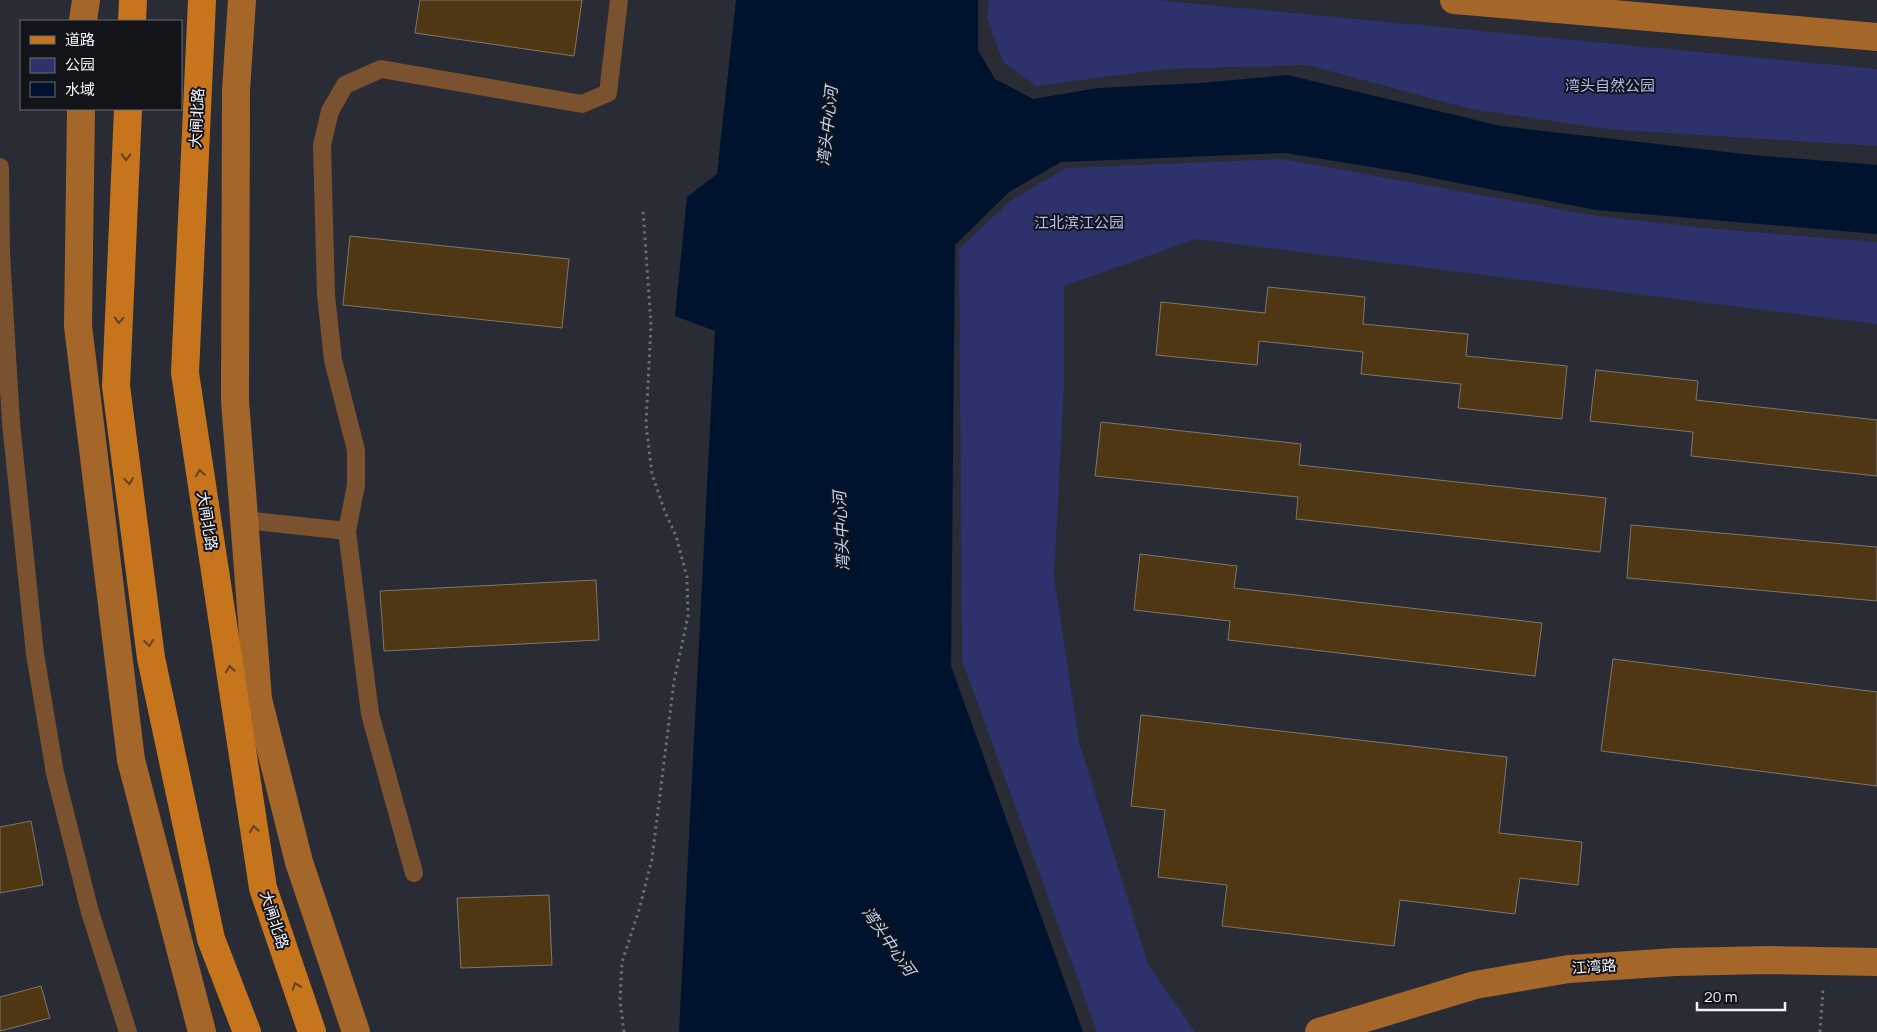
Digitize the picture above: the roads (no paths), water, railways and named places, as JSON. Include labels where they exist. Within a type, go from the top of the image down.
[{"type":"main road","points":[[132,20],[133,0]]},
{"type":"main road","name":"大闸北路","points":[[202,0],[185,373],[263,888],[312,1032]]},
{"type":"main road","points":[[128,110],[116,386],[150,648],[211,939],[247,1032]]},
{"type":"street","points":[[83,20],[86,0]]},
{"type":"street","points":[[242,0],[236,90],[235,401],[258,699],[299,862],[356,1032]]},
{"type":"street","points":[[1454,0],[1877,37]]},
{"type":"street","points":[[81,110],[78,326],[131,760],[202,1032]]},
{"type":"street","name":"江湾路","points":[[1319,1032],[1475,985],[1569,968],[1676,962],[1877,962]]},
{"type":"lane","points":[[414,873],[370,714],[347,531],[356,486],[356,450],[332,360],[326,295],[322,145],[330,111],[345,85],[381,68],[582,104],[608,93],[619,0]]},
{"type":"lane","points":[[0,167],[1,254],[11,423],[35,654],[57,783],[90,912],[128,1032]]},
{"type":"lane","points":[[244,520],[347,531]]},
{"type":"water","name":"湾头中心河","points":[[736,0],[978,0],[978,50],[995,79],[1033,99],[1098,88],[1200,83],[1287,75],[1501,126],[1753,155],[1877,165],[1877,234],[1596,210],[1402,172],[1285,153],[1061,162],[1009,192],[955,245],[951,666],[1083,1032],[679,1032],[715,331],[675,316],[687,197],[717,174]]},
{"type":"park label","name":"湾头自然公园","points":[[1610,86]]},
{"type":"park label","name":"江北滨江公园","points":[[1079,223]]}]
